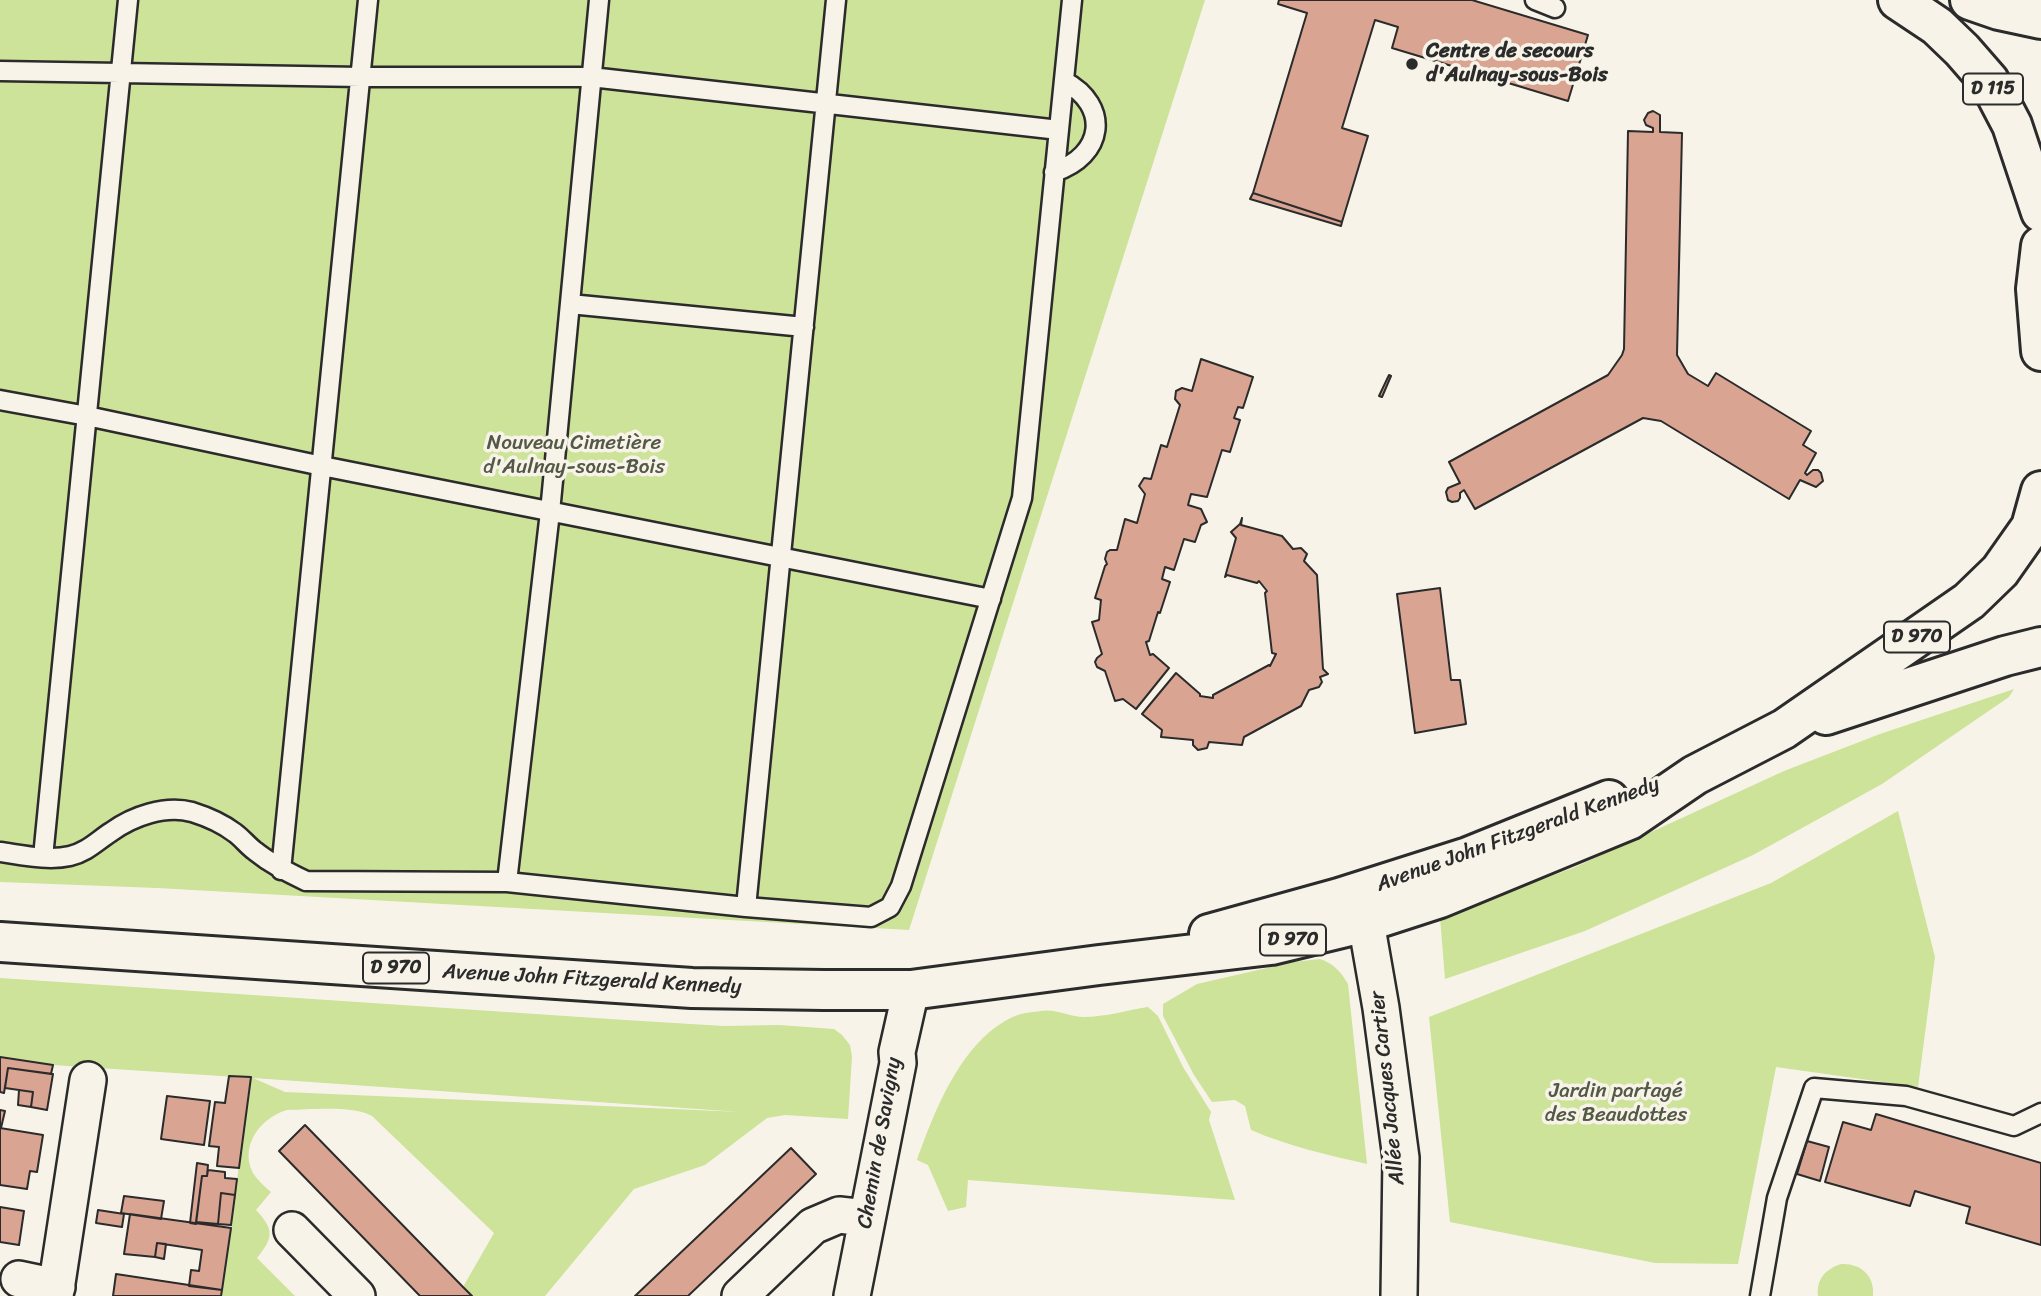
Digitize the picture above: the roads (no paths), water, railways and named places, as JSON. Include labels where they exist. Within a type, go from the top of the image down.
[{"type":"main road","name":"D 115","points":[[1898,0],[1937,26],[1989,81],[2012,125],[2041,212]]},
{"type":"main road","points":[[1970,0],[1999,10],[2041,19]]},
{"type":"main road","points":[[2041,246],[2036,289],[2041,351]]},
{"type":"main road","name":"Avenue John Fitzgerald Kennedy","points":[[0,942],[692,988],[911,990],[1271,945],[1366,922],[1479,883],[1629,820],[1695,775],[1784,729],[1969,601],[2000,571],[2031,527],[2041,491]]},
{"type":"main road","name":"Avenue John Fitzgerald Kennedy","points":[[1784,729],[2005,656],[2041,647]]},
{"type":"main road","name":"Avenue John Fitzgerald Kennedy","points":[[1099,965],[1339,898],[1468,857],[1619,796],[1695,775]]},
{"type":"street","name":"Allée Jacques Cartier","points":[[1366,922],[1381,1008],[1401,1158],[1399,1296]]},
{"type":"street","name":"Chemin de Savigny","points":[[852,1296],[911,990]]},
{"type":"street","points":[[10,1277],[56,1291],[88,1080]]},
{"type":"street","points":[[740,1296],[813,1226],[839,1215],[866,1218]]},
{"type":"street","points":[[292,1230],[357,1296]]},
{"type":"lane","points":[[43,857],[128,0]]},
{"type":"lane","points":[[281,870],[368,0]]},
{"type":"lane","points":[[507,882],[550,512],[599,0]]},
{"type":"lane","points":[[746,907],[836,0]]},
{"type":"lane","points":[[0,852],[43,857],[69,856],[90,848],[129,821],[159,811],[188,811],[225,826],[281,870],[306,881],[507,882],[871,917],[890,907],[901,886],[1022,498],[1072,0]]},
{"type":"lane","points":[[1535,0],[1555,8]]},
{"type":"lane","points":[[0,71],[361,78],[591,78],[1059,130]]},
{"type":"lane","points":[[1055,172],[1075,162],[1087,151],[1094,139],[1097,125],[1094,111],[1083,95],[1064,81]]},
{"type":"lane","points":[[570,304],[804,327]]},
{"type":"lane","points":[[0,400],[322,467],[991,599]]},
{"type":"lane","points":[[1760,1296],[1777,1198],[1814,1088],[1906,1096],[2014,1126],[2041,1113]]},
{"type":"place","name":"Centre de secours d'Aulnay-sous-Bois","points":[[1412,64]]},
{"type":"park label","name":"Nouveau Cimetière d'Aulnay-sous-Bois","points":[[574,456]]},
{"type":"park label","name":"Jardin partagé des Beaudottes","points":[[1616,1104]]}]
